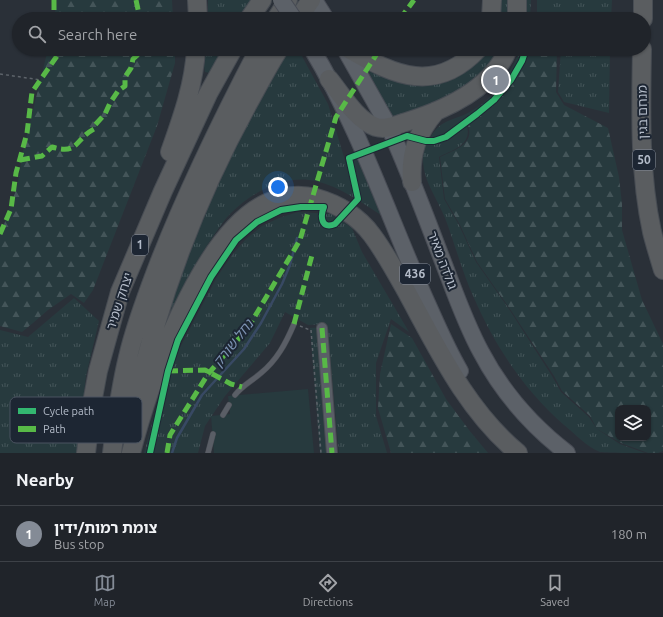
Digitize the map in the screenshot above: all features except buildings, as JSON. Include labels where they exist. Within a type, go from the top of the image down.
[{"type":"highway","points":[[197,0],[198,12]]},
{"type":"highway","points":[[254,12],[262,0]]},
{"type":"highway","points":[[280,12],[288,0]]},
{"type":"highway","points":[[491,12],[492,0]]},
{"type":"highway","points":[[516,0],[517,12]]},
{"type":"highway","points":[[643,0],[643,12]]},
{"type":"highway","points":[[120,292],[187,104],[196,56]]},
{"type":"highway","name":"יצחק שמיר","points":[[93,397],[98,371],[120,292],[166,184],[208,94],[229,56]]},
{"type":"highway","name":"יצחק שמיר","points":[[119,397],[128,357],[148,292],[172,228],[207,151],[255,56]]},
{"type":"highway","points":[[136,397],[142,371],[169,284],[214,169],[275,56]]},
{"type":"highway","points":[[362,56],[397,72],[425,77],[438,76],[453,69],[471,56]]},
{"type":"highway","points":[[329,79],[354,110],[365,120],[378,127],[389,127],[436,111],[468,94],[484,82],[497,68],[504,56]]},
{"type":"highway","name":"מנחם בגין","points":[[642,56],[642,140],[645,187],[652,231],[663,270]]},
{"type":"highway","points":[[412,182],[412,160],[414,146],[421,132],[436,111]]},
{"type":"highway","points":[[142,415],[178,317],[186,300],[223,241],[249,214],[266,203],[282,198],[309,196],[325,200],[340,207],[358,220],[371,234],[399,278],[445,361],[463,390],[481,416],[502,439],[518,453]]},
{"type":"highway","name":"יצחק שמיר","points":[[86,453],[87,443]]},
{"type":"highway","name":"יצחק שמיר","points":[[112,453],[113,443]]},
{"type":"highway","points":[[128,453],[129,443]]},
{"type":"highway","points":[[131,453],[134,443]]},
{"type":"main road","points":[[282,0],[290,12]]},
{"type":"main road","name":"436","points":[[316,56],[363,148],[422,290],[456,364],[473,393],[490,415],[526,453]]},
{"type":"main road","name":"גולדה מאיר","points":[[349,56],[389,127],[464,316],[481,352],[502,387],[525,415],[567,453]]},
{"type":"street","points":[[322,328],[332,453]]},
{"type":"lane","points":[[235,395],[242,387],[271,364],[286,342],[294,324]]},
{"type":"lane","points":[[223,415],[229,405]]},
{"type":"lane","points":[[208,453],[213,434]]},
{"type":"path","points":[[0,74],[40,80]]},
{"type":"path","points":[[294,324],[311,330],[322,328]]},
{"type":"path","points":[[311,330],[321,453]]},
{"type":"green space","points":[[57,0],[172,0],[173,12],[55,12]]},
{"type":"green space","points":[[208,0],[252,0],[244,12],[208,12]]},
{"type":"green space","points":[[500,0],[509,0],[509,12],[499,12]]},
{"type":"green space","points":[[527,0],[531,0],[530,12],[526,12]]},
{"type":"green space","points":[[537,0],[612,0],[611,12],[537,12]]},
{"type":"green space","points":[[46,56],[175,56],[175,63],[157,126],[93,290],[84,303],[71,294],[48,310],[22,332],[0,326],[0,236],[17,187],[23,151]]},
{"type":"green space","points":[[205,56],[220,56],[210,73],[205,72]]},
{"type":"green space","points":[[282,56],[302,56],[328,104],[353,187],[358,186],[352,160],[359,158],[381,215],[342,191],[316,181],[305,179],[293,180],[270,186],[260,191],[240,205],[219,228],[189,276],[162,330],[176,272],[218,173]]},
{"type":"green space","points":[[483,56],[498,56],[455,96],[391,121],[368,70],[390,78],[417,85],[437,83]]},
{"type":"green space","points":[[517,56],[521,56],[503,86],[484,106],[462,123],[440,136],[430,138],[442,124],[477,108],[493,94],[512,68]]},
{"type":"green space","points":[[526,56],[557,56],[556,92],[564,105],[608,128],[619,177],[622,204],[622,230],[642,300],[663,344],[663,451],[658,453],[648,453],[618,441],[651,441],[651,405],[615,405],[615,440],[597,429],[590,416],[562,391],[554,376],[510,309],[477,262],[460,225],[445,199],[440,157],[462,146],[466,142],[469,132],[468,126],[497,102],[509,88]]},
{"type":"green space","points":[[561,56],[610,56],[609,113],[564,102],[558,92]]},
{"type":"green space","points":[[467,126],[467,138],[464,142],[455,149],[439,157],[444,199],[459,225],[476,262],[509,309],[561,392],[589,417],[597,429],[620,444],[645,453],[600,452],[586,444],[564,425],[536,397],[523,382],[501,350],[482,316],[462,268],[445,218],[425,175],[423,166],[424,144],[431,145],[442,143]]},
{"type":"green space","points":[[298,212],[332,214],[352,228],[362,252],[409,332],[391,319],[376,363],[376,416],[387,453],[339,453],[327,324],[308,325],[285,312],[270,343],[225,396],[205,426],[198,453],[144,453],[158,402],[173,361],[217,277],[233,254],[246,239],[262,226],[279,218]]},
{"type":"green space","points":[[74,298],[99,321],[86,376],[84,397],[10,397],[10,443],[78,443],[77,453],[0,453],[0,330],[28,337]]},
{"type":"green space","points":[[391,324],[412,338],[446,399],[488,453],[391,453],[378,408],[380,374]]},
{"type":"green space","points":[[326,327],[337,453],[320,453],[310,328]]},
{"type":"green space","points":[[308,389],[314,453],[214,453],[211,416],[230,414],[228,396]]},
{"type":"waterway","name":"נחל שורק","points":[[172,453],[177,438],[202,395],[244,349],[261,323],[282,284],[290,265],[297,238]]},
{"type":"marked path","points":[[54,0],[54,12]]},
{"type":"marked path","points":[[136,0],[139,12]]},
{"type":"marked path","points":[[405,12],[414,0]]},
{"type":"marked path","points":[[0,234],[11,209],[16,173],[27,133],[32,92],[57,56]]},
{"type":"marked path","points":[[20,160],[42,156],[52,147],[61,149],[72,148],[94,129],[95,125],[105,114],[118,91],[125,86],[125,77],[131,68],[133,59],[136,56]]},
{"type":"marked path","points":[[167,453],[170,435],[208,374],[248,328],[300,240],[336,117],[375,56]]},
{"type":"marked path","points":[[294,324],[312,255]]},
{"type":"marked path","points":[[322,328],[332,453]]},
{"type":"marked path","points":[[168,371],[205,370],[231,384],[242,387]]},
{"type":"cycle path","points":[[150,453],[168,371],[178,340],[211,277],[236,240],[257,222],[281,210],[301,207],[324,207],[322,214],[324,224],[335,224],[358,199],[349,158],[407,136],[426,141],[434,141],[446,137],[494,100],[511,80],[524,56]]},
{"type":"place","name":"צומת רמות/ידין","points":[[496,80]]}]
